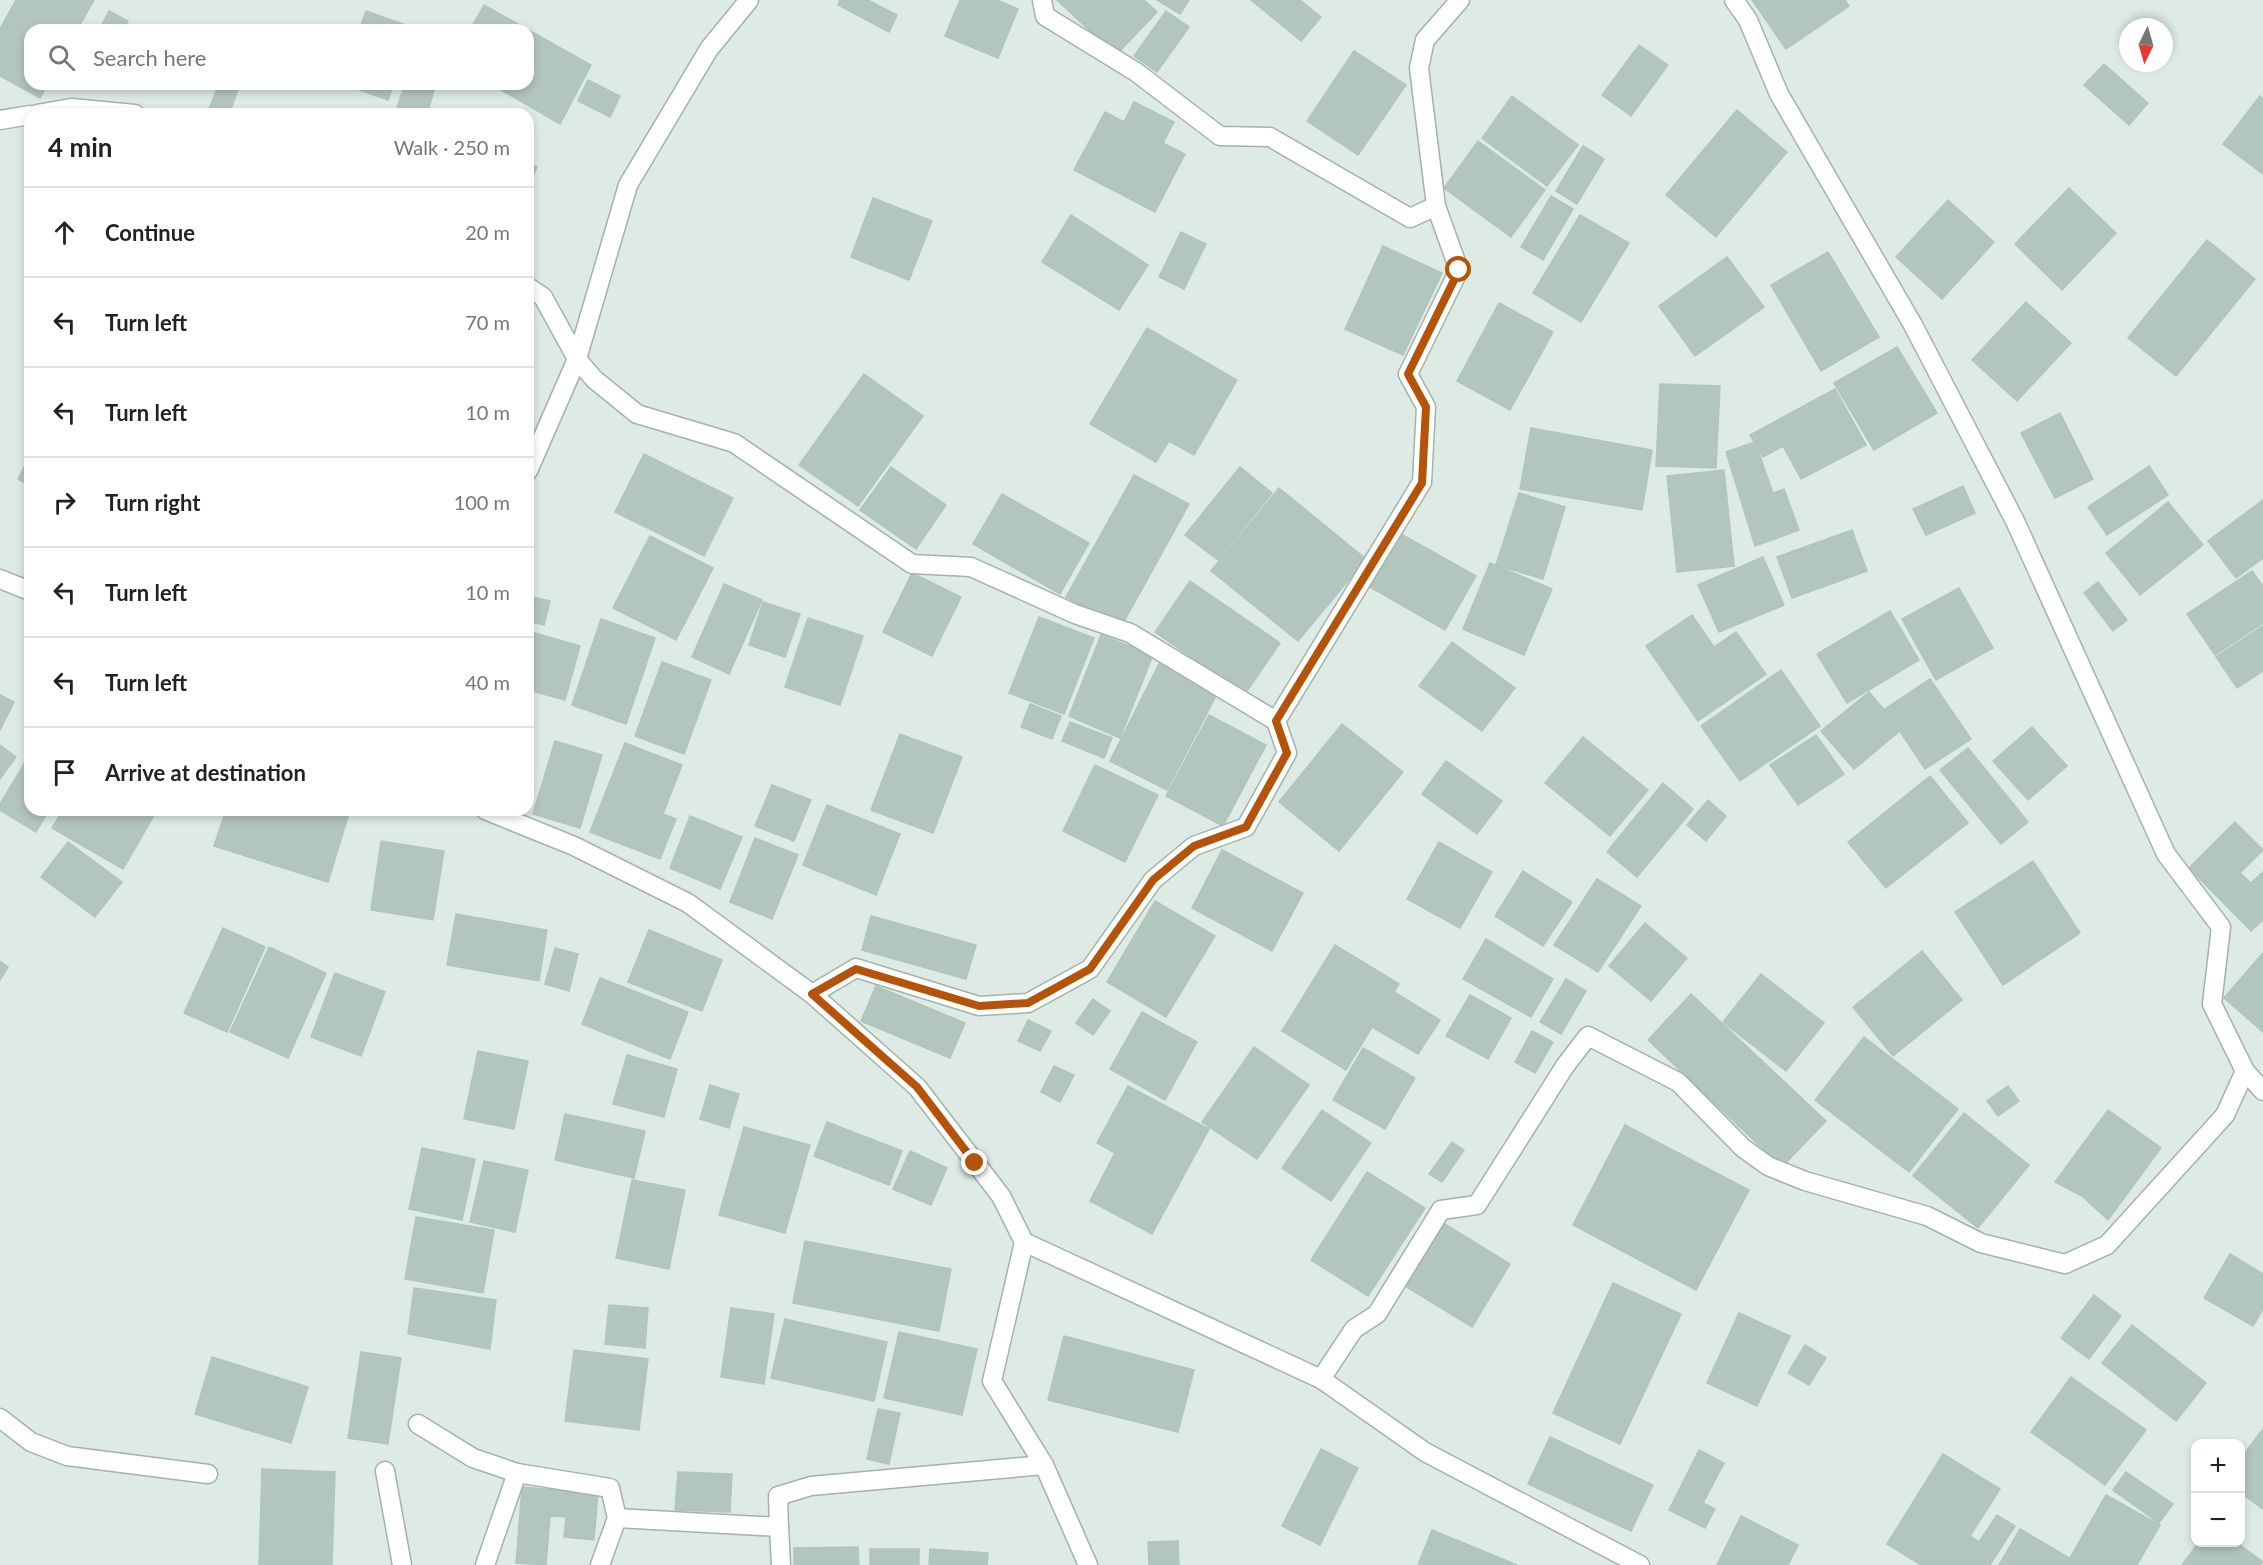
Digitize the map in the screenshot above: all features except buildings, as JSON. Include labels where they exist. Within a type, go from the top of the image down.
[{"type":"street","points":[[534,457],[577,359],[628,185],[710,49],[749,0]]},
{"type":"street","points":[[1042,0],[1045,16],[1136,72],[1220,136],[1270,137],[1410,218],[1436,206]]},
{"type":"street","points":[[1276,721],[1422,483],[1426,407],[1408,374],[1459,270],[1436,206],[1419,68],[1425,40],[1460,0]]},
{"type":"street","points":[[1734,0],[1748,20],[1779,94],[1913,325],[2015,521],[2166,854],[2221,927],[2212,1004],[2245,1071],[2263,1091]]},
{"type":"street","points":[[0,120],[24,116]]},
{"type":"street","points":[[534,291],[543,297],[577,359],[594,379],[637,414],[734,443],[912,564],[971,567],[1075,614],[1130,633],[1276,721],[1287,753],[1246,827],[1194,846],[1153,880],[1090,969],[1028,1003],[979,1006],[856,969],[812,994]]},
{"type":"street","points":[[0,579],[24,589]]},
{"type":"street","points":[[500,816],[574,846],[688,903],[812,994],[917,1087],[1001,1196],[1024,1242],[1321,1379],[1425,1452],[1640,1565]]},
{"type":"street","points":[[1321,1379],[1354,1329],[1377,1314],[1441,1210],[1477,1205],[1565,1066],[1588,1036],[1678,1082],[1743,1148],[1768,1166],[1805,1180],[1927,1216],[1981,1243],[2065,1264],[2107,1245],[2115,1237],[2225,1115],[2245,1071]]},
{"type":"street","points":[[1024,1242],[992,1381],[1044,1465],[1088,1565]]},
{"type":"street","points":[[0,1418],[31,1442],[67,1456],[208,1474]]},
{"type":"street","points":[[418,1424],[473,1458],[517,1473],[610,1488],[617,1518],[600,1565]]},
{"type":"street","points":[[781,1565],[778,1496],[811,1486],[1044,1465]]},
{"type":"street","points":[[385,1471],[402,1565]]},
{"type":"street","points":[[485,1565],[517,1473]]},
{"type":"street","points":[[617,1518],[779,1527]]},
{"type":"route","points":[[975,1163],[917,1087],[812,994],[856,969],[979,1006],[1028,1003],[1090,969],[1153,880],[1194,846],[1246,827],[1287,753],[1276,721],[1422,483],[1426,407],[1408,374],[1459,270]]}]
